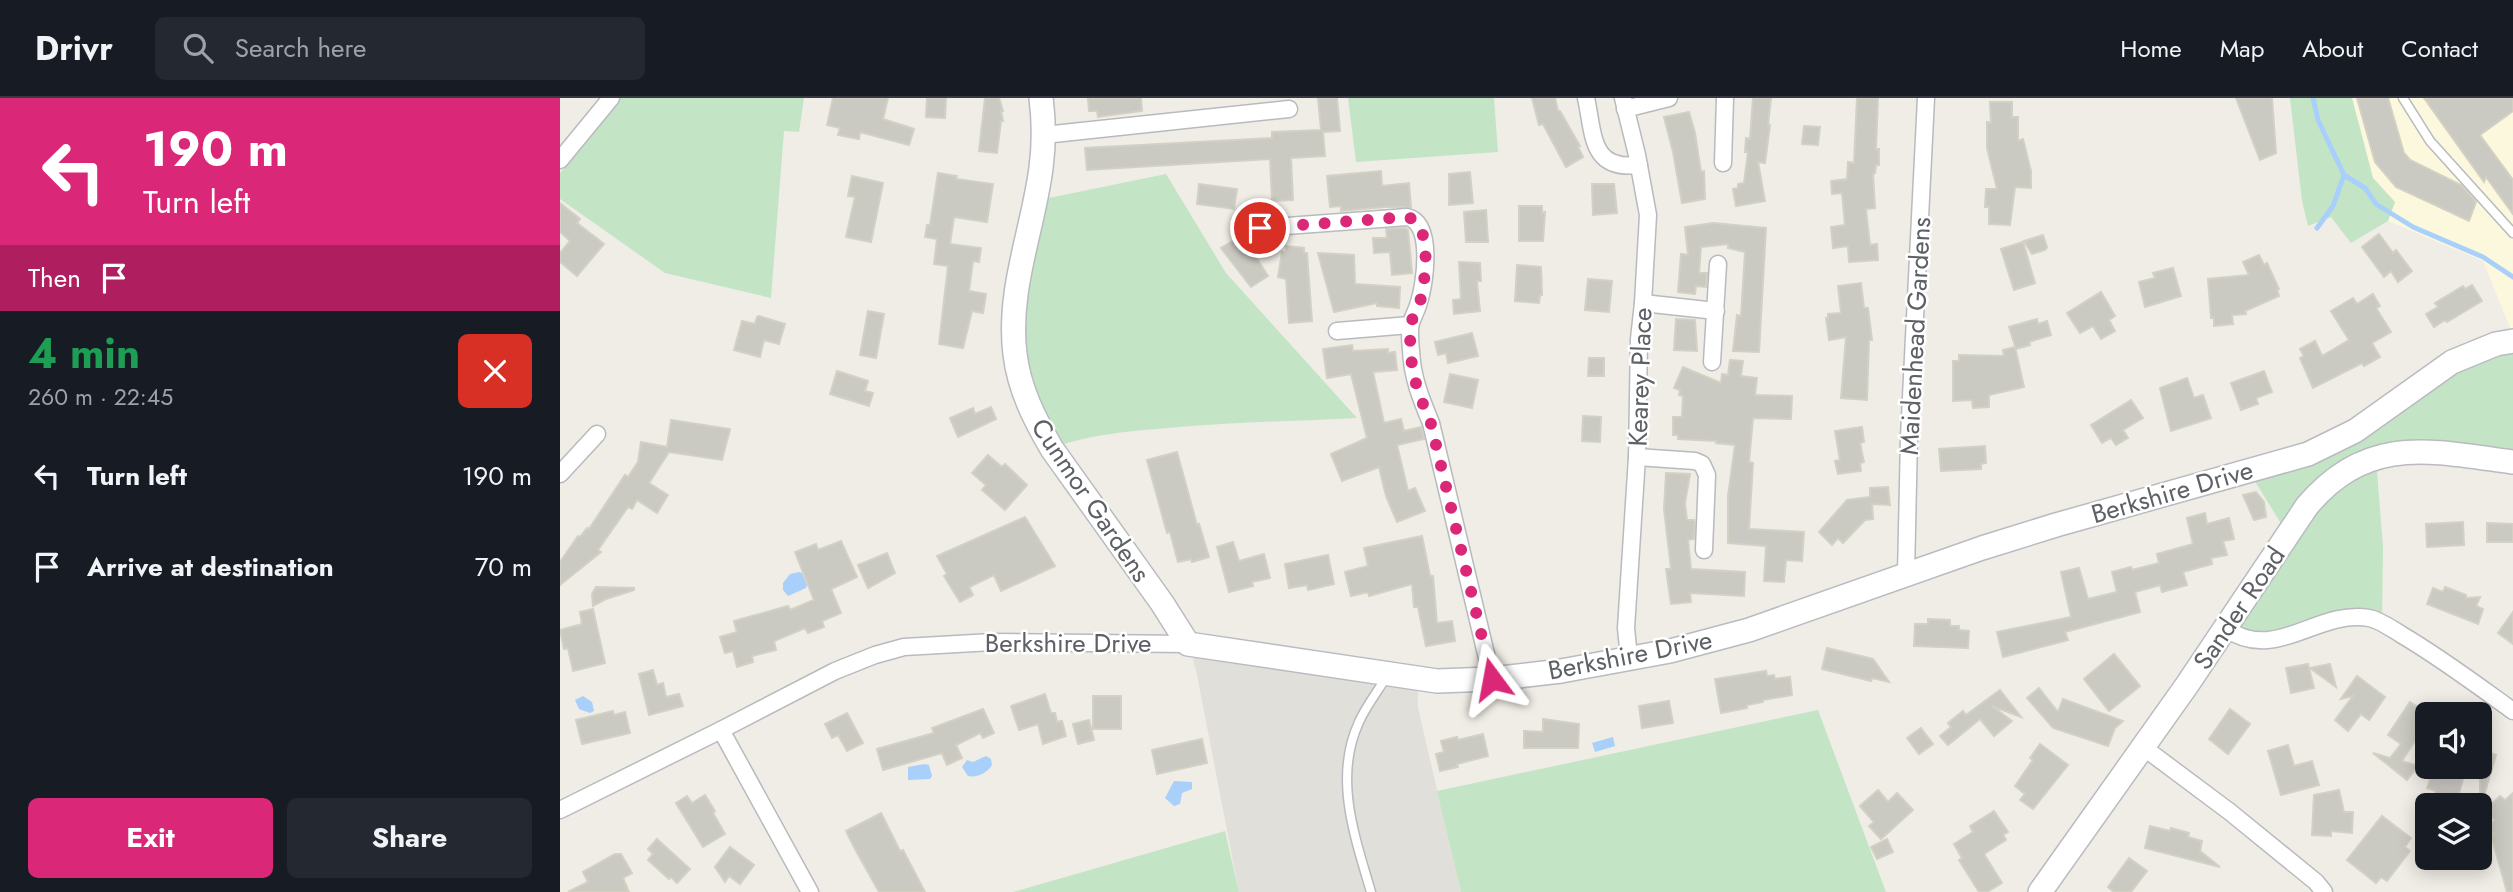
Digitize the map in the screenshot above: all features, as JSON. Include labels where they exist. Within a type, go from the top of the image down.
[{"type":"street","points":[[560,160],[611,98]]},
{"type":"street","name":"Cunmor Gardens","points":[[1041,98],[1044,135],[1041,170],[1015,303],[1015,355],[1019,376],[1037,422],[1052,449],[1162,603],[1188,645]]},
{"type":"street","points":[[1586,98],[1593,141],[1601,156],[1616,165],[1639,165]]},
{"type":"street","points":[[1624,104],[1669,98]]},
{"type":"street","points":[[1723,163],[1726,98]]},
{"type":"street","name":"Maidenhead Gardens","points":[[1906,575],[1909,437],[1926,98]]},
{"type":"street","name":"Kearey Place","points":[[1624,104],[1648,215],[1639,339],[1637,457],[1626,628],[1629,657]]},
{"type":"street","points":[[1044,135],[1289,109]]},
{"type":"street","points":[[1260,228],[1407,217],[1413,218],[1418,224],[1424,242],[1424,283],[1410,325],[1415,384],[1431,424],[1492,679]]},
{"type":"street","points":[[1712,362],[1718,264]]},
{"type":"street","points":[[1643,303],[1716,311]]},
{"type":"street","points":[[1337,331],[1410,325]]},
{"type":"street","name":"Berkshire Drive","points":[[560,810],[835,671],[904,647],[992,642],[1188,645],[1387,676],[1437,681],[1492,679],[1670,651],[1749,630],[1982,548],[2120,505],[2308,454],[2355,431],[2452,362],[2496,344],[2513,341]]},
{"type":"street","points":[[560,474],[597,434]]},
{"type":"street","name":"Sander Road","points":[[2040,892],[2143,747],[2307,506],[2325,486],[2349,469],[2395,452],[2426,451],[2513,462]]},
{"type":"street","points":[[1637,457],[1695,461],[1702,464],[1707,475],[1704,550]]},
{"type":"street","points":[[2225,628],[2246,640],[2265,642],[2353,617],[2370,618],[2437,656],[2513,711]]},
{"type":"street","points":[[721,730],[810,892]]},
{"type":"street","points":[[2143,747],[2230,812],[2316,882],[2324,892]]},
{"type":"lane","points":[[2403,98],[2430,141],[2513,233]]},
{"type":"lane","points":[[1371,892],[1352,825],[1346,780],[1348,755],[1359,721],[1387,676]]},
{"type":"shaded area","points":[[2352,98],[2513,98],[2513,335],[2483,261],[2388,221],[2395,202],[2373,178]]},
{"type":"shaded area","points":[[1189,646],[1418,681],[1418,708],[1461,892],[1239,892]]},
{"type":"green space","points":[[621,98],[804,98],[799,132],[784,131],[771,298],[665,273],[560,199],[560,173]]},
{"type":"green space","points":[[1348,98],[1494,98],[1498,152],[1356,162]]},
{"type":"green space","points":[[2290,98],[2352,98],[2373,178],[2395,202],[2388,221],[2351,243],[2331,217],[2308,226],[2302,201]]},
{"type":"green space","points":[[1166,174],[1226,273],[1357,418],[1146,430],[1099,436],[1052,448],[1019,374],[1034,201]]},
{"type":"green space","points":[[2513,341],[2513,462],[2376,459],[2383,547],[2382,622],[2369,618],[2266,641],[2225,628],[2288,535],[2248,470],[2275,462]]},
{"type":"green space","points":[[1818,710],[1886,892],[1461,892],[1437,791]]},
{"type":"green space","points":[[1225,831],[1239,892],[1013,892]]},
{"type":"water","points":[[802,573],[806,588],[788,596],[783,590],[783,583],[790,574]]},
{"type":"water","points":[[583,696],[592,702],[594,711],[590,713],[579,709],[575,700]]},
{"type":"water","points":[[1613,737],[1615,746],[1595,752],[1592,743]]},
{"type":"water","points":[[986,756],[991,759],[990,768],[979,776],[968,776],[962,767],[967,760],[973,762]]},
{"type":"water","points":[[929,765],[932,776],[930,779],[908,780],[908,767]]},
{"type":"water","points":[[1174,781],[1192,782],[1192,789],[1182,793],[1180,804],[1174,806],[1165,798]]},
{"type":"building","points":[[833,98],[888,98],[883,119],[914,129],[909,145],[860,132],[859,139],[838,135],[840,128],[827,125]]},
{"type":"building","points":[[927,98],[946,98],[945,118],[926,117]]},
{"type":"building","points":[[985,98],[999,98],[1003,111],[997,153],[979,151]]},
{"type":"building","points":[[1088,98],[1141,98],[1142,111],[1098,117],[1097,111],[1089,111]]},
{"type":"building","points":[[1318,98],[1337,98],[1340,131],[1323,132],[1325,156],[1291,158],[1293,200],[1272,201],[1270,159],[1087,170],[1085,148],[1272,138],[1272,132],[1321,130]]},
{"type":"building","points":[[1532,98],[1555,98],[1558,111],[1580,146],[1578,147],[1583,157],[1566,167],[1543,124],[1539,125]]},
{"type":"building","points":[[1753,98],[1771,98],[1765,163],[1758,162],[1765,201],[1736,206],[1733,189],[1744,183],[1748,152],[1745,152],[1746,138],[1750,139]]},
{"type":"building","points":[[1857,98],[1878,98],[1876,149],[1879,149],[1879,165],[1876,165],[1873,174],[1875,208],[1866,209],[1870,245],[1877,244],[1878,260],[1849,262],[1848,246],[1833,248],[1831,227],[1845,225],[1842,193],[1832,194],[1831,181],[1847,179],[1848,162],[1854,163]]},
{"type":"building","points":[[2236,98],[2272,98],[2276,153],[2260,160]]},
{"type":"building","points":[[2357,98],[2388,98],[2404,153],[2410,160],[2461,185],[2476,202],[2469,221],[2396,187],[2375,162]]},
{"type":"building","points":[[2424,98],[2513,98],[2513,111],[2480,135],[2513,180],[2513,214],[2486,177],[2484,182]]},
{"type":"building","points":[[1990,102],[2012,102],[2012,117],[2018,117],[2018,141],[2023,139],[2031,171],[2031,188],[2015,187],[2010,225],[1989,224],[1989,207],[1985,207],[1986,189],[1997,189],[1987,148],[1987,122],[1991,123]]},
{"type":"building","points":[[1689,112],[1701,172],[1704,171],[1705,199],[1682,203],[1664,117]]},
{"type":"building","points":[[1804,126],[1820,127],[1818,145],[1802,144]]},
{"type":"building","points":[[1381,171],[1382,186],[1409,183],[1411,207],[1341,211],[1341,206],[1330,207],[1327,176]]},
{"type":"building","points":[[1470,172],[1473,203],[1449,205],[1449,174]]},
{"type":"building","points":[[938,173],[957,176],[956,179],[993,184],[987,222],[954,217],[950,244],[981,248],[979,262],[973,261],[969,291],[986,294],[983,313],[972,311],[963,348],[939,344],[948,266],[934,264],[937,239],[925,237],[927,225],[930,225]]},
{"type":"building","points":[[852,176],[883,183],[871,242],[846,237],[855,197],[848,196]]},
{"type":"building","points":[[1199,184],[1237,189],[1234,209],[1197,204]]},
{"type":"building","points":[[1592,184],[1614,184],[1617,213],[1593,215]]},
{"type":"building","points":[[560,203],[580,219],[577,223],[604,244],[577,276],[560,262],[560,253],[570,241],[560,232]]},
{"type":"building","points":[[1519,206],[1542,206],[1542,213],[1545,212],[1543,241],[1519,241]]},
{"type":"building","points":[[1486,210],[1488,242],[1466,242],[1464,212]]},
{"type":"building","points":[[1713,223],[1766,228],[1759,352],[1733,351],[1737,315],[1741,316],[1745,252],[1728,248],[1728,244],[1701,247],[1699,273],[1707,273],[1706,287],[1696,286],[1695,294],[1678,292],[1681,254],[1688,255],[1685,227]]},
{"type":"building","points":[[1386,229],[1408,230],[1412,273],[1392,275],[1390,252],[1374,253],[1373,238],[1387,238]]},
{"type":"building","points":[[2379,234],[2393,253],[2396,250],[2412,271],[2398,282],[2391,271],[2384,277],[2362,247]]},
{"type":"building","points":[[2043,235],[2047,247],[2032,254],[2024,241]]},
{"type":"building","points":[[1236,239],[1243,250],[1249,246],[1268,276],[1251,287],[1221,248]]},
{"type":"building","points":[[2023,242],[2035,283],[2014,290],[2001,249]]},
{"type":"building","points":[[1286,246],[1304,248],[1304,253],[1307,253],[1312,321],[1289,323],[1286,279],[1278,277],[1282,252],[1286,252]]},
{"type":"building","points":[[1318,253],[1354,255],[1355,284],[1400,287],[1399,308],[1377,306],[1377,303],[1334,312]]},
{"type":"building","points":[[2259,255],[2264,265],[2267,263],[2279,289],[2279,296],[2245,311],[2246,314],[2232,315],[2233,324],[2214,326],[2208,279],[2249,275],[2243,262]]},
{"type":"building","points":[[1459,262],[1480,263],[1481,281],[1477,281],[1480,311],[1454,314],[1453,300],[1461,299]]},
{"type":"building","points":[[1517,265],[1541,267],[1542,295],[1539,303],[1515,301]]},
{"type":"building","points":[[2173,268],[2181,296],[2145,307],[2139,282],[2155,278],[2153,273]]},
{"type":"building","points":[[1588,279],[1612,281],[1609,312],[1585,310]]},
{"type":"building","points":[[1861,283],[1864,308],[1868,308],[1872,340],[1869,340],[1867,400],[1841,398],[1846,337],[1829,340],[1826,318],[1828,314],[1841,313],[1838,286]]},
{"type":"building","points":[[2472,285],[2482,301],[2434,327],[2426,314],[2438,307],[2435,303],[2463,286],[2465,289]]},
{"type":"building","points":[[2101,292],[2115,316],[2109,320],[2115,331],[2101,339],[2093,326],[2080,333],[2067,313]]},
{"type":"building","points":[[2373,294],[2380,306],[2376,308],[2391,332],[2372,343],[2380,357],[2364,366],[2362,363],[2313,388],[2300,358],[2304,356],[2300,349],[2315,341],[2322,356],[2349,340],[2331,311],[2353,298],[2357,304]]},
{"type":"building","points":[[868,311],[884,314],[876,358],[860,355]]},
{"type":"building","points":[[759,316],[785,324],[779,344],[764,340],[760,357],[734,350],[742,321],[755,324]]},
{"type":"building","points":[[1676,319],[1695,320],[1697,351],[1674,350]]},
{"type":"building","points":[[2037,319],[2038,324],[2047,321],[2051,335],[2016,349],[2009,327]]},
{"type":"building","points":[[1472,333],[1478,356],[1448,363],[1446,353],[1438,355],[1435,342]]},
{"type":"building","points":[[1352,345],[1353,351],[1388,349],[1388,353],[1395,352],[1397,370],[1373,372],[1384,423],[1401,419],[1404,431],[1421,427],[1424,439],[1397,445],[1408,491],[1415,488],[1425,511],[1397,522],[1386,496],[1379,467],[1342,481],[1331,454],[1367,438],[1351,374],[1327,378],[1323,349]]},
{"type":"building","points":[[2015,347],[2024,387],[1989,395],[1989,407],[1973,408],[1972,400],[1953,401],[1953,361],[1959,361],[1959,355],[2004,356],[2003,350]]},
{"type":"building","points":[[1589,358],[1604,358],[1604,376],[1588,376]]},
{"type":"building","points":[[1730,360],[1743,361],[1741,376],[1757,378],[1755,395],[1792,396],[1791,419],[1753,418],[1749,462],[1753,463],[1749,529],[1804,532],[1802,561],[1786,560],[1784,582],[1764,581],[1766,546],[1728,543],[1728,496],[1735,445],[1678,439],[1678,435],[1673,435],[1673,417],[1682,417],[1683,396],[1679,395],[1680,390],[1674,388],[1683,367],[1721,383],[1722,374],[1728,375]]},
{"type":"building","points":[[837,371],[868,381],[865,391],[873,393],[869,406],[830,394]]},
{"type":"building","points":[[2264,371],[2272,392],[2256,398],[2258,404],[2241,410],[2231,383]]},
{"type":"building","points":[[1450,374],[1478,380],[1472,408],[1444,402]]},
{"type":"building","points":[[2187,378],[2194,398],[2203,395],[2211,418],[2171,431],[2160,388]]},
{"type":"building","points":[[2131,400],[2143,418],[2123,430],[2128,438],[2116,445],[2111,438],[2102,443],[2091,425]]},
{"type":"building","points":[[991,407],[996,419],[958,437],[950,418],[973,408],[975,414]]},
{"type":"building","points":[[1583,416],[1601,417],[1600,442],[1582,441]]},
{"type":"building","points":[[671,420],[730,429],[722,460],[669,452],[649,483],[668,495],[657,513],[637,500],[632,509],[628,507],[598,550],[601,552],[560,585],[560,562],[578,536],[589,529],[625,475],[628,477],[638,462],[641,442],[667,447]]},
{"type":"building","points":[[1862,427],[1864,442],[1860,443],[1864,462],[1860,463],[1861,471],[1838,474],[1835,461],[1840,460],[1835,431]]},
{"type":"building","points":[[1985,446],[1986,463],[1981,464],[1981,469],[1941,471],[1939,449]]},
{"type":"building","points":[[1177,452],[1197,525],[1199,524],[1209,557],[1192,562],[1191,559],[1178,562],[1147,460]]},
{"type":"building","points":[[988,455],[1002,467],[1005,464],[1027,485],[1005,510],[982,490],[986,485],[972,473]]},
{"type":"building","points":[[1666,473],[1690,474],[1685,503],[1687,520],[1694,520],[1695,524],[1694,539],[1688,540],[1691,569],[1745,572],[1744,596],[1690,593],[1691,602],[1671,604],[1666,569],[1671,569],[1664,509]]},
{"type":"building","points":[[1888,487],[1890,505],[1872,504],[1873,519],[1865,520],[1843,543],[1838,538],[1832,545],[1819,532],[1847,500],[1870,497],[1870,488]]},
{"type":"building","points":[[2256,492],[2264,502],[2266,517],[2254,520],[2243,495]]},
{"type":"building","points":[[2205,513],[2207,524],[2229,518],[2234,539],[2223,541],[2227,555],[2211,558],[2212,564],[2183,572],[2187,585],[2162,592],[2160,585],[2135,592],[2140,612],[2065,632],[2068,640],[2003,657],[1997,632],[2071,617],[2061,572],[2079,568],[2088,599],[2117,592],[2112,572],[2159,563],[2157,554],[2193,544],[2187,518]]},
{"type":"building","points":[[1025,517],[1055,566],[1001,591],[994,575],[969,587],[973,595],[960,602],[944,576],[947,574],[937,556]]},
{"type":"building","points":[[2463,522],[2464,545],[2427,547],[2426,524]]},
{"type":"building","points":[[2487,523],[2513,524],[2513,542],[2487,542]]},
{"type":"building","points":[[1422,536],[1430,576],[1433,576],[1437,623],[1452,621],[1455,641],[1426,646],[1418,607],[1414,607],[1412,584],[1369,596],[1368,592],[1351,596],[1345,572],[1368,566],[1364,548]]},
{"type":"building","points":[[841,541],[857,577],[831,589],[841,613],[822,621],[824,627],[808,633],[805,628],[774,641],[776,650],[752,656],[753,662],[737,667],[733,651],[725,653],[720,637],[737,632],[734,621],[788,606],[790,610],[814,600],[795,552],[816,544],[818,550]]},
{"type":"building","points":[[1233,542],[1239,561],[1264,554],[1270,578],[1229,592],[1217,547]]},
{"type":"building","points":[[887,553],[895,573],[868,588],[858,565]]},
{"type":"building","points":[[1328,555],[1334,584],[1308,590],[1307,585],[1289,588],[1285,564]]},
{"type":"building","points":[[596,587],[634,590],[593,606],[592,594]]},
{"type":"building","points":[[2445,587],[2466,595],[2466,598],[2480,597],[2476,606],[2483,609],[2478,624],[2427,604],[2433,588],[2443,592]]},
{"type":"building","points":[[593,609],[605,663],[573,671],[568,648],[564,649],[560,630],[582,624],[580,612]]},
{"type":"building","points":[[2513,612],[2513,644],[2498,633]]},
{"type":"building","points":[[1928,619],[1950,620],[1950,626],[1959,626],[1959,630],[1969,631],[1968,648],[1914,646],[1915,624],[1928,624]]},
{"type":"building","points":[[1827,648],[1873,659],[1889,682],[1872,678],[1871,681],[1822,669]]},
{"type":"building","points":[[2114,654],[2140,686],[2109,711],[2084,679]]},
{"type":"building","points":[[2308,664],[2314,688],[2291,693],[2286,668]]},
{"type":"building","points":[[2330,664],[2336,687],[2310,668]]},
{"type":"building","points":[[653,670],[657,685],[663,683],[666,697],[679,694],[683,706],[649,715],[639,674]]},
{"type":"building","points":[[1766,671],[1767,676],[1774,675],[1775,679],[1790,677],[1792,695],[1763,700],[1747,705],[1747,708],[1721,713],[1715,679]]},
{"type":"building","points":[[2357,676],[2385,697],[2369,720],[2361,714],[2348,731],[2335,720],[2353,696],[2341,699]]},
{"type":"building","points":[[2039,688],[2058,712],[2063,699],[2123,721],[2115,728],[2108,746],[2053,728],[2027,698]]},
{"type":"building","points":[[2000,690],[2021,717],[1992,706],[2012,721],[1994,736],[1980,719],[1948,745],[1940,736],[1951,727],[1948,723],[1963,711],[1966,715]]},
{"type":"building","points":[[1045,694],[1051,713],[1055,713],[1057,722],[1062,721],[1066,736],[1043,744],[1038,724],[1019,730],[1011,706]]},
{"type":"building","points":[[1093,696],[1121,696],[1121,729],[1093,729]]},
{"type":"building","points":[[1669,701],[1673,723],[1642,728],[1639,706]]},
{"type":"building","points":[[2410,702],[2415,705],[2415,741],[2402,761],[2415,765],[2415,770],[2407,780],[2373,753],[2390,758],[2401,744],[2388,735]]},
{"type":"building","points":[[983,709],[994,733],[983,738],[980,733],[956,745],[962,758],[947,765],[942,753],[883,770],[877,749],[934,733],[932,728]]},
{"type":"building","points":[[2230,709],[2250,724],[2228,754],[2209,739]]},
{"type":"building","points":[[613,711],[614,715],[625,712],[630,733],[582,744],[576,720]]},
{"type":"building","points":[[847,713],[863,743],[847,751],[838,735],[832,738],[825,724]]},
{"type":"building","points":[[1543,719],[1579,724],[1578,748],[1524,748],[1524,731],[1543,732]]},
{"type":"building","points":[[1089,720],[1094,740],[1078,744],[1073,724]]},
{"type":"building","points":[[1921,728],[1933,744],[1919,754],[1907,738]]},
{"type":"building","points":[[1483,734],[1488,756],[1440,771],[1436,754],[1444,752],[1441,741]]},
{"type":"building","points":[[1202,739],[1207,763],[1157,774],[1152,750]]},
{"type":"building","points":[[2040,744],[2068,765],[2033,809],[2020,800],[2025,794],[2015,786],[2033,760],[2030,758]]},
{"type":"building","points":[[2288,745],[2294,766],[2312,761],[2319,785],[2281,795],[2268,751]]},
{"type":"building","points":[[2430,779],[2463,779],[2459,793],[2435,793],[2427,788]]},
{"type":"building","points":[[2480,779],[2489,779],[2485,793],[2480,793]]},
{"type":"building","points":[[1878,790],[1888,802],[1897,793],[1913,810],[1881,839],[1869,826],[1874,822],[1860,806]]},
{"type":"building","points":[[2339,790],[2344,812],[2353,812],[2352,833],[2331,831],[2331,836],[2312,835],[2314,795]]},
{"type":"building","points":[[2513,793],[2513,892],[2507,892],[2492,839],[2492,823],[2495,820],[2492,817],[2492,803],[2500,796],[2505,800]]},
{"type":"building","points":[[705,795],[725,834],[703,847],[676,803],[687,796],[692,803]]},
{"type":"building","points":[[1994,811],[2008,832],[2003,835],[2006,840],[1984,854],[2002,883],[1987,892],[1979,892],[1959,860],[1962,858],[1954,844],[1973,832],[1970,826]]},
{"type":"building","points":[[881,813],[925,892],[879,892],[855,849],[846,831]]},
{"type":"building","points":[[2382,816],[2411,838],[2405,847],[2410,851],[2387,881],[2381,877],[2376,883],[2347,860]]},
{"type":"building","points":[[2150,826],[2189,833],[2188,837],[2202,841],[2200,851],[2220,867],[2145,848]]},
{"type":"building","points":[[657,839],[690,869],[677,883],[648,860],[653,854],[648,849]]},
{"type":"building","points":[[1887,839],[1893,852],[1877,859],[1871,847]]},
{"type":"building","points":[[730,847],[754,865],[740,884],[729,876],[725,882],[715,867]]},
{"type":"building","points":[[615,854],[621,854],[632,873],[623,878],[629,892],[568,892],[588,882],[583,872]]},
{"type":"building","points":[[2129,858],[2147,871],[2131,892],[2114,892],[2108,887]]},
{"type":"waterway","points":[[2313,98],[2318,120],[2344,175],[2333,206],[2317,228]]},
{"type":"waterway","points":[[2344,175],[2365,188],[2376,204],[2413,227],[2483,257],[2513,277]]},
{"type":"route","points":[[1260,228],[1407,217],[1413,218],[1418,224],[1425,255],[1424,283],[1410,325],[1415,384],[1431,424],[1492,679]]}]
